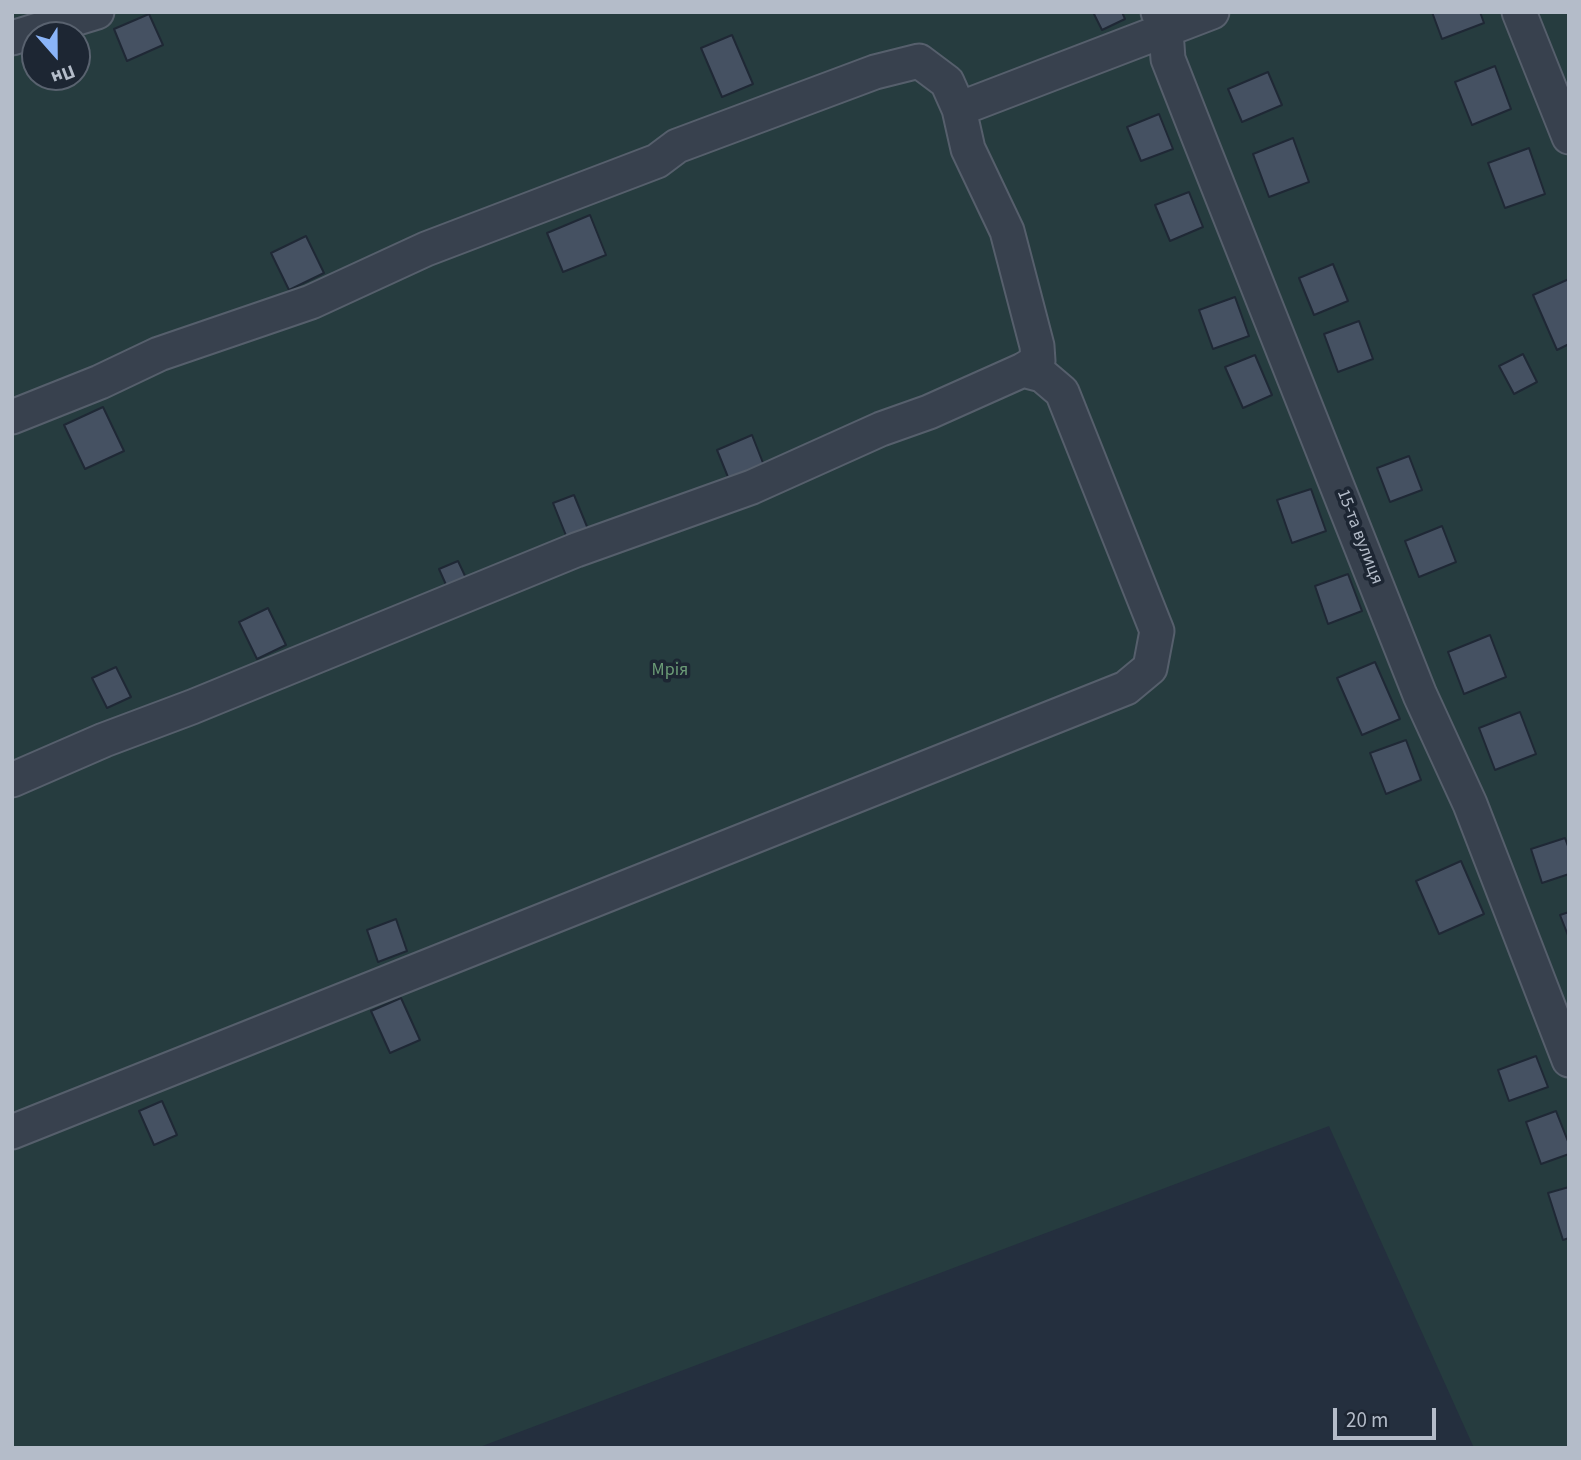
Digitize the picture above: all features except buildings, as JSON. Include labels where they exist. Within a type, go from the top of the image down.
[{"type":"street","points":[[12,38],[97,12]]},
{"type":"street","points":[[959,109],[1161,22],[1212,12]]},
{"type":"street","points":[[1519,12],[1569,137]]},
{"type":"street","name":"15-та вулиця","points":[[1161,22],[1168,59],[1200,143],[1420,695],[1470,804],[1569,1060]]},
{"type":"street","points":[[12,417],[100,382],[159,354],[311,302],[426,249],[657,161],[677,146],[874,72],[919,61],[947,82],[959,109],[968,149],[1007,231],[1033,327],[1038,361],[1023,370],[751,487],[586,546],[192,707],[104,740],[12,780]]},
{"type":"street","points":[[12,1132],[1126,688],[1150,668],[1157,631],[1062,392],[1042,376],[1023,370]]},
{"type":"green space","name":"Мрія","points":[[12,12],[1569,12],[1569,1448],[1474,1448],[1329,1126],[477,1448],[12,1448]]}]
